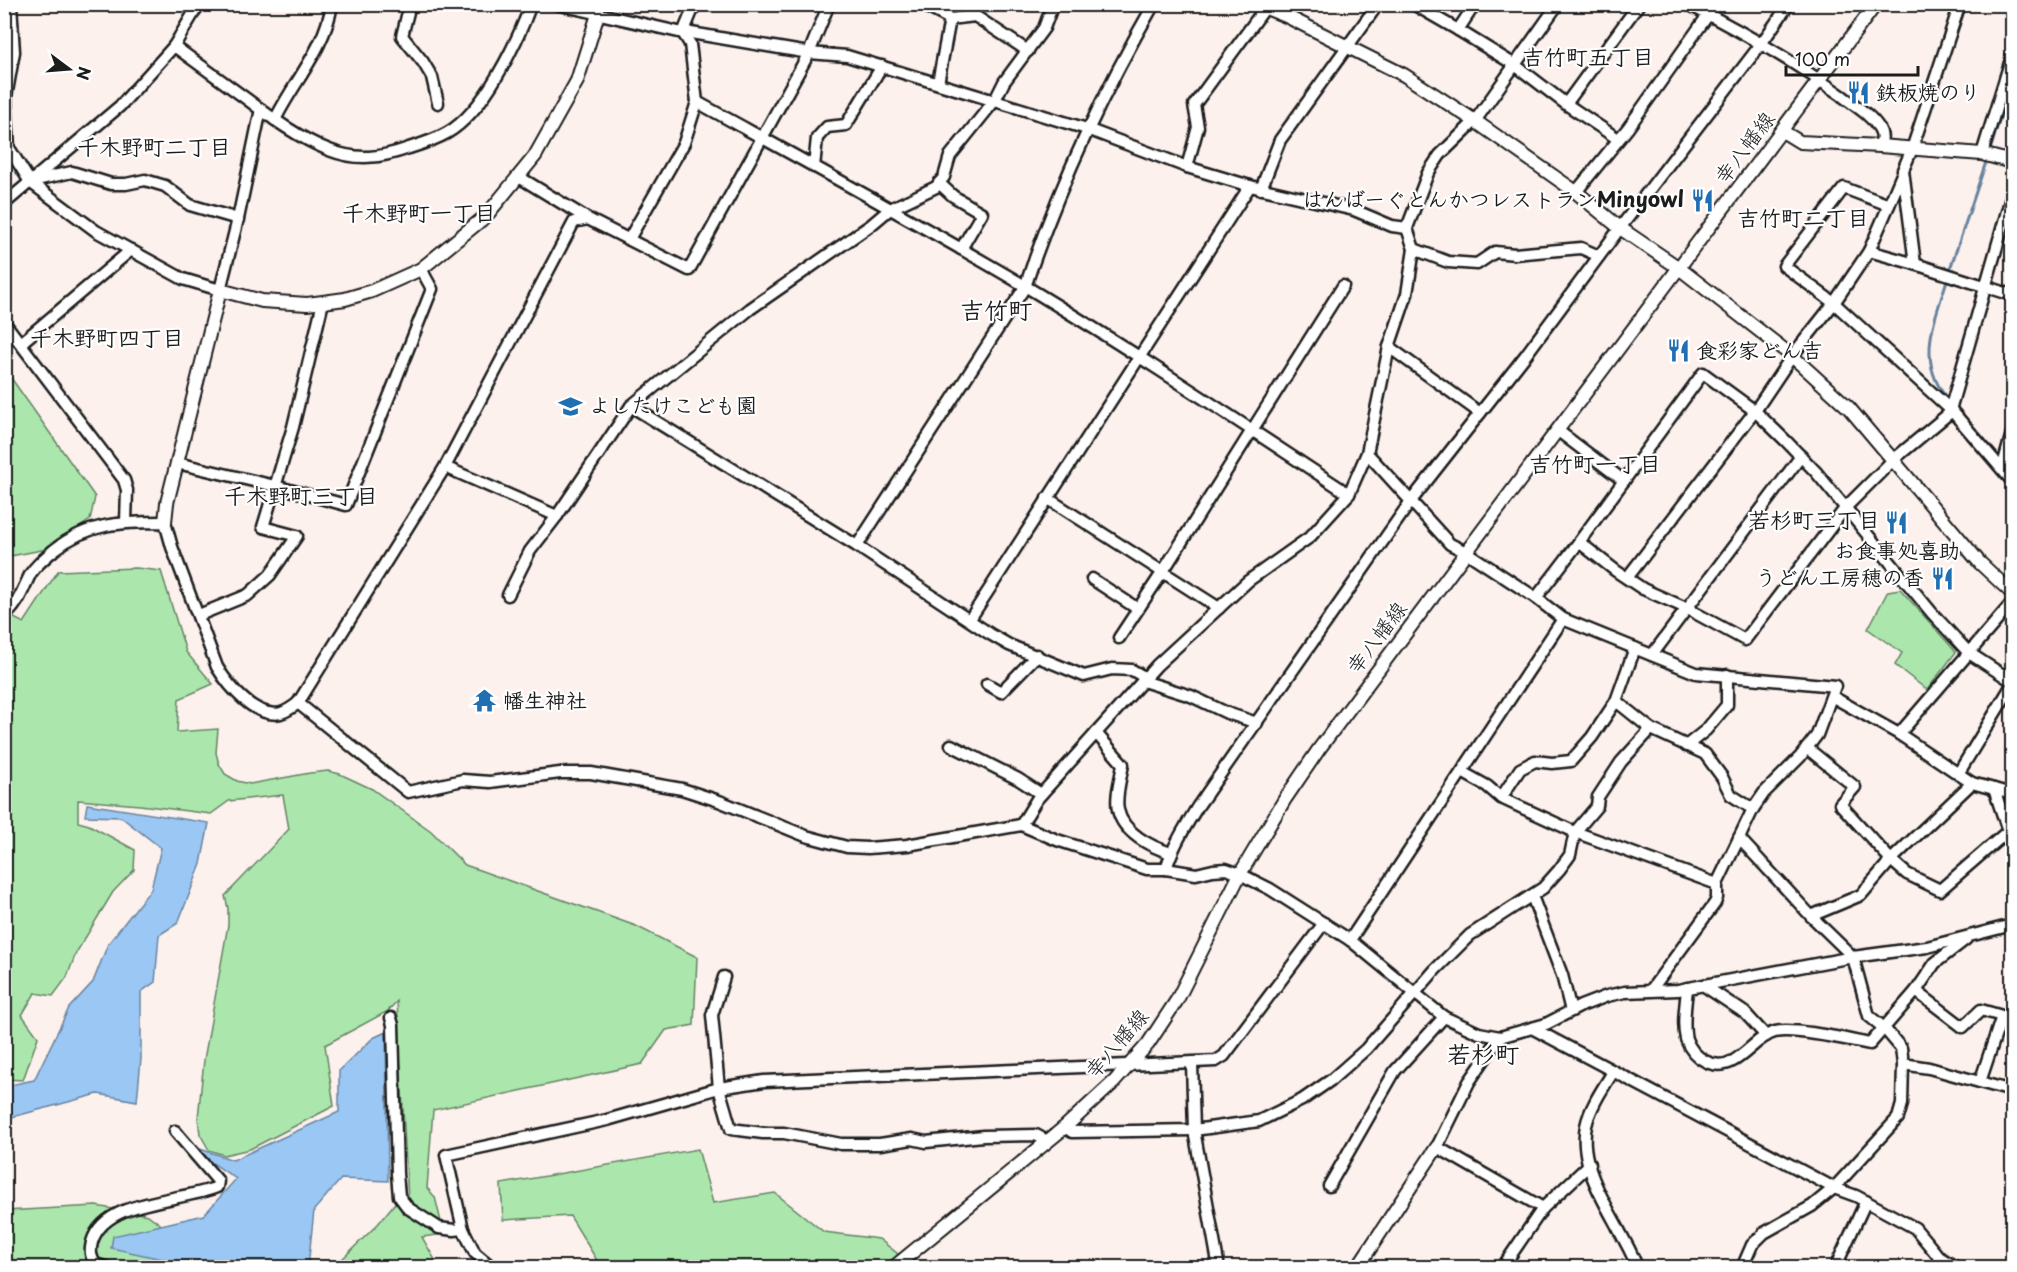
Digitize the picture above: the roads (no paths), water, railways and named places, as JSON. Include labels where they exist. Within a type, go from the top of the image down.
[{"type":"street","points":[[10,4],[14,52],[6,97],[9,148],[30,182],[96,231],[183,279],[262,301],[307,304],[345,299],[372,291],[421,269],[486,216],[536,156],[577,81],[598,14]]},
{"type":"street","points":[[4,204],[120,106],[174,46],[199,4]]},
{"type":"street","points":[[275,120],[324,35],[330,20],[332,4]]},
{"type":"street","points":[[410,4],[402,36],[432,77],[438,103]]},
{"type":"street","points":[[174,46],[275,120],[311,142],[331,151],[359,158],[372,158],[389,156],[426,142],[448,132],[461,122],[479,102],[520,35],[531,4]]},
{"type":"street","points":[[556,4],[683,33],[809,53],[847,56],[1087,129],[1186,167],[1256,188],[1354,210],[1392,226],[1407,228]]},
{"type":"street","points":[[683,33],[695,4]]},
{"type":"street","points":[[519,177],[588,219],[688,270],[809,53],[829,4]]},
{"type":"street","points":[[921,4],[950,19],[975,16],[1028,51]]},
{"type":"street","points":[[508,595],[530,551],[557,516],[631,406],[750,309],[871,225],[890,209],[936,187],[944,177],[950,156],[995,100],[1004,82],[1044,28],[1053,4]]},
{"type":"street","points":[[857,546],[1025,287],[1087,129],[1154,4]]},
{"type":"street","points":[[970,619],[1047,498],[1256,188],[1280,140],[1378,4]]},
{"type":"street","points":[[1413,4],[1515,65],[1566,104],[1618,139]]},
{"type":"street","points":[[1458,30],[1475,4]]},
{"type":"street","points":[[1022,825],[1041,794],[1144,679],[1248,581],[1310,537],[1349,494],[1367,453],[1389,347],[1407,294],[1414,249],[1407,228],[1428,173],[1440,155],[1475,121],[1558,4]]},
{"type":"street","points":[[1566,104],[1639,4]]},
{"type":"street","points":[[1688,4],[1819,79],[1865,113],[1880,129],[1883,138],[1881,146]]},
{"type":"street","points":[[1166,869],[1171,853],[1198,806],[1411,501],[1525,356],[1789,4]]},
{"type":"street","name":"幸八幡線","points":[[893,1268],[1065,1127],[1131,1065],[1148,1044],[1178,1000],[1240,874],[1285,798],[1319,749],[1876,4]]},
{"type":"street","points":[[1627,578],[1755,411],[1869,251],[1912,149],[1960,4]]},
{"type":"street","points":[[1186,167],[1198,127],[1194,105],[1260,6],[1348,46],[1404,75],[1475,121],[1576,192],[1620,228],[1679,268],[1792,356],[1850,408],[1980,563],[2013,593]]},
{"type":"street","points":[[1576,192],[1618,139],[1708,15]]},
{"type":"street","points":[[938,83],[950,19]]},
{"type":"street","points":[[629,239],[684,143],[696,102],[690,44],[683,33]]},
{"type":"street","points":[[1982,154],[2013,56]]},
{"type":"street","points":[[814,167],[817,138],[827,127],[846,125],[882,66]]},
{"type":"street","points":[[696,102],[890,209],[1025,287],[1140,358],[1349,494]]},
{"type":"street","points":[[261,109],[238,219],[167,503],[165,522],[172,547],[217,667],[227,684],[239,696],[257,708],[281,713],[298,703],[445,467],[573,222],[588,219]]},
{"type":"street","points":[[1782,132],[1800,142],[1982,154],[2013,162]]},
{"type":"street","points":[[1903,170],[1915,264]]},
{"type":"street","points":[[30,182],[72,172],[111,184],[145,180],[165,186],[190,205],[238,219]]},
{"type":"street","points":[[939,183],[953,196],[982,213],[961,249]]},
{"type":"street","points":[[1889,205],[1844,188],[1784,266],[1834,303],[1951,411],[2013,481]]},
{"type":"street","points":[[1579,542],[1643,589],[1686,608],[1745,640],[1846,507],[1893,460],[1951,411],[2013,194]]},
{"type":"street","points":[[1414,249],[1448,262],[1477,264],[1495,252],[1515,254],[1581,248],[1599,256]]},
{"type":"street","points":[[21,343],[131,250]]},
{"type":"street","points":[[1869,251],[2013,295]]},
{"type":"street","points":[[177,463],[346,505],[432,290],[421,269]]},
{"type":"street","points":[[1119,638],[1343,286]]},
{"type":"street","points":[[199,615],[248,595],[270,575],[297,536],[263,527],[293,427],[323,302]]},
{"type":"street","points":[[4,322],[124,480],[127,490],[126,522]]},
{"type":"street","points":[[1389,347],[1480,413]]},
{"type":"street","points":[[1536,598],[1704,373],[1755,411],[1801,456],[1846,507],[1932,613],[1969,653],[2013,683],[1958,774]]},
{"type":"street","points":[[631,406],[857,546],[1009,645],[1084,676],[1112,669],[1132,670],[1144,679],[1257,723]]},
{"type":"street","points":[[1557,430],[1624,481]]},
{"type":"street","points":[[2002,469],[2013,433]]},
{"type":"street","points":[[1367,453],[1449,544],[1466,552],[1536,598],[1563,619],[1696,673],[1835,686],[1833,697],[1817,735],[1808,748],[1764,793],[1753,809],[1717,884],[1715,903],[1651,990]]},
{"type":"street","points":[[1652,655],[1801,456]]},
{"type":"street","points":[[445,467],[557,516]]},
{"type":"street","points":[[1047,498],[1219,608]]},
{"type":"street","points":[[4,616],[13,609],[32,571],[66,541],[83,531],[126,522],[165,522]]},
{"type":"street","points":[[1092,579],[1138,609]]},
{"type":"street","points":[[1899,734],[2013,603]]},
{"type":"street","points":[[1350,940],[1563,619]]},
{"type":"street","points":[[1501,798],[1520,769],[1527,765],[1535,761],[1552,763],[1571,761],[1592,737],[1616,701],[1635,648]]},
{"type":"street","points":[[987,684],[1001,692],[1037,655]]},
{"type":"street","points":[[1686,746],[1706,730],[1727,705],[1727,675]]},
{"type":"street","points":[[1833,697],[1899,734],[1972,783],[2013,794]]},
{"type":"street","points":[[1616,701],[1651,729],[1705,754],[1722,777],[1731,795],[1753,809]]},
{"type":"street","points":[[298,703],[408,792],[463,780],[490,782],[560,773],[591,773],[682,789],[719,801],[806,836],[847,847],[907,845],[1022,825],[1057,840],[1147,869],[1166,869],[1196,874],[1226,869],[1269,889],[1350,940],[1444,1017],[1479,1033],[1500,1037],[1532,1029],[1607,996],[1625,992],[1687,988],[1853,957],[1927,947],[2012,923]]},
{"type":"street","points":[[1065,1127],[1072,1132],[1194,1130],[1259,1121],[1302,1100],[1331,1080],[1366,1049],[1435,970],[1470,935],[1543,888],[1569,855],[1575,832],[1597,806],[1598,797],[1621,762],[1651,729]]},
{"type":"street","points":[[1096,733],[1124,764],[1118,795],[1118,810],[1123,822],[1132,832],[1160,850],[1171,853]]},
{"type":"street","points":[[951,745],[1018,779],[1041,794]]},
{"type":"street","points":[[1808,748],[1855,787],[1840,804],[1891,860],[1907,874],[1940,890],[2008,831]]},
{"type":"street","points":[[1462,772],[1487,786],[1501,798],[1575,832],[1717,884]]},
{"type":"street","points":[[1811,916],[1861,895],[1891,860],[1972,783]]},
{"type":"street","points":[[1994,789],[2013,843]]},
{"type":"street","points":[[1739,838],[1811,916],[1853,957],[1869,1016],[1884,1028],[1901,1048],[1903,1064],[1902,1104],[1898,1118],[1834,1188],[1812,1206],[1764,1233],[1752,1245],[1742,1268]]},
{"type":"street","points":[[1532,896],[1562,975],[1571,1011]]},
{"type":"street","points":[[493,1268],[475,1253],[463,1229],[446,1155],[607,1120],[719,1088],[764,1081],[1216,1061],[1224,1056],[1324,923]]},
{"type":"street","points":[[1687,988],[1684,1018],[1687,1040],[1704,1062],[1719,1066],[1733,1061],[1766,1036],[1781,1031],[1870,1044],[1916,991],[1935,963],[1971,935]]},
{"type":"street","points":[[724,977],[712,1015],[719,1088],[731,1129],[784,1133],[840,1144],[880,1144],[912,1139],[926,1142],[983,1136],[1036,1135],[1047,1141]]},
{"type":"street","points":[[1703,985],[1745,1013],[1766,1036]]},
{"type":"street","points":[[1916,991],[1963,1026],[1981,1010],[2002,1016],[1980,1082]]},
{"type":"street","points":[[1329,1186],[1395,1071],[1444,1017]]},
{"type":"street","points":[[391,1018],[399,1196],[408,1208],[439,1228],[463,1229]]},
{"type":"street","points":[[1532,1029],[1834,1188],[1866,1201],[1915,1228],[1938,1257],[1957,1268]]},
{"type":"street","points":[[1357,1268],[1437,1147],[1469,1082],[1500,1037]]},
{"type":"street","points":[[1192,1063],[1194,1130],[1219,1268]]},
{"type":"street","points":[[1903,1064],[1929,1068],[2013,1091]]},
{"type":"street","points":[[1613,1072],[1591,1110],[1586,1127],[1586,1151],[1606,1205],[1637,1268]]},
{"type":"street","points":[[108,1268],[95,1264],[90,1250],[94,1235],[107,1220],[136,1206],[217,1187],[218,1181],[175,1131]]},
{"type":"street","points":[[1437,1147],[1543,1208]]},
{"type":"street","points":[[1502,1268],[1543,1208],[1590,1164]]},
{"type":"street","points":[[1840,1266],[1866,1201]]},
{"type":"water","points":[[87,804],[209,823],[201,864],[178,923],[159,935],[155,982],[141,992],[141,1059],[137,1101],[98,1094],[5,1119],[5,1086],[34,1080],[69,1008],[93,982],[108,944],[151,889],[161,848],[121,817],[85,816]]},
{"type":"water","points":[[386,1032],[388,1181],[341,1179],[314,1210],[308,1267],[199,1267],[111,1248],[113,1236],[204,1215],[236,1179],[198,1153],[200,1149],[233,1160],[339,1112],[339,1071],[373,1038]]},
{"type":"waterway","points":[[1990,150],[2012,80]]},
{"type":"waterway","points":[[1949,272],[1986,162]]},
{"type":"waterway","points":[[1946,397],[1937,383],[1930,354],[1934,325],[1947,280]]},
{"type":"place","name":"鉄板焼のり","points":[[1858,93]]},
{"type":"place","name":"はんばーぐとんかつレストランMinyowl","points":[[1702,200]]},
{"type":"place","name":"食彩家どん吉","points":[[1678,351]]},
{"type":"place","name":"よしたけこども園","points":[[571,406]]},
{"type":"place","name":"お食事処喜助","points":[[1897,523]]},
{"type":"place","name":"うどん工房穂の香","points":[[1942,578]]},
{"type":"place","name":"幡生神社","points":[[485,701]]},
{"type":"district","name":"吉竹町五丁目","points":[[1588,57]]},
{"type":"district","name":"千木野町二丁目","points":[[154,147]]},
{"type":"district","name":"千木野町一丁目","points":[[419,213]]},
{"type":"district","name":"吉竹町二丁目","points":[[1803,218]]},
{"type":"district","name":"吉竹町","points":[[996,311]]},
{"type":"district","name":"千木野町四丁目","points":[[107,338]]},
{"type":"district","name":"吉竹町一丁目","points":[[1595,464]]},
{"type":"district","name":"千木野町三丁目","points":[[301,496]]},
{"type":"district","name":"若杉町三丁目","points":[[1814,520]]},
{"type":"district","name":"若杉町","points":[[1483,1055]]}]
